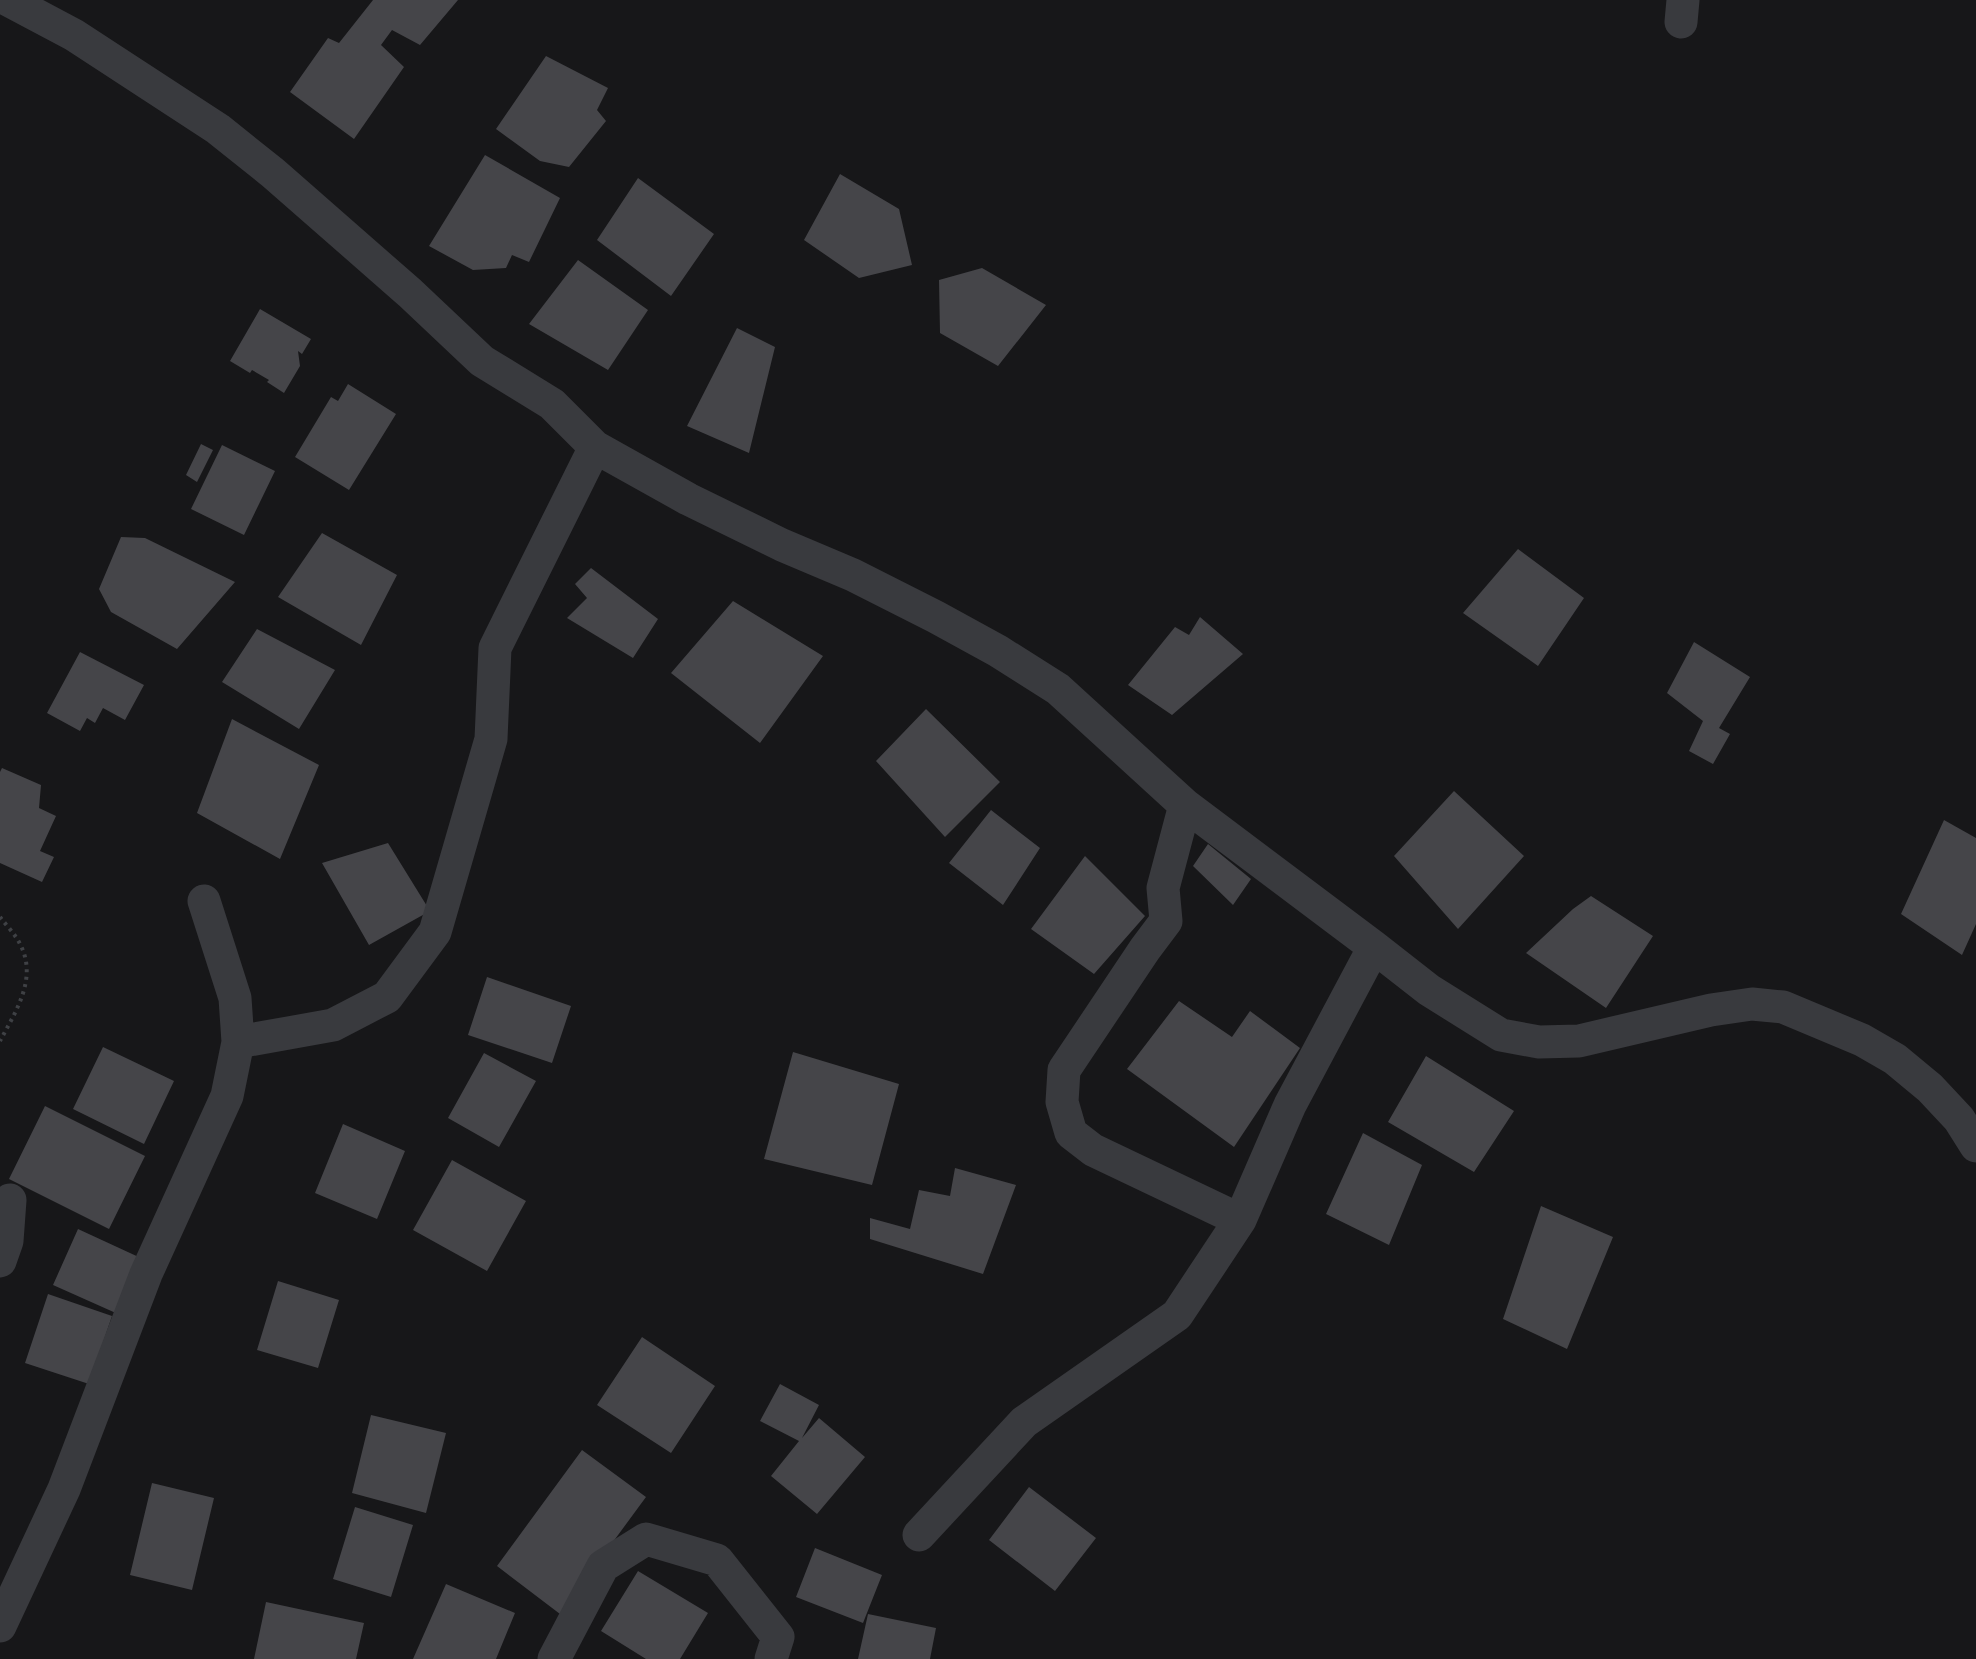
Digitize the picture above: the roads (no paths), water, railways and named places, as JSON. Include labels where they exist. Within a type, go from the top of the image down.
[{"type":"street","points":[[8,0],[74,35],[218,129],[273,173],[393,278],[482,361],[552,404],[595,447],[688,499],[782,545],[853,575],[998,651],[1058,689],[1185,805],[1428,990],[1500,1035],[1539,1042],[1579,1041],[1711,1010],[1752,1004],[1783,1007],[1862,1040],[1895,1059],[1930,1088],[1959,1119],[1976,1146]]},
{"type":"street","points":[[238,1042],[333,1025],[387,997],[435,932],[491,739],[495,648],[595,447]]},
{"type":"street","points":[[1185,805],[1163,888],[1166,921],[1064,1070],[1062,1102],[1071,1133],[1093,1150],[1240,1220]]},
{"type":"street","points":[[0,1626],[64,1489],[146,1274],[227,1096],[238,1042],[235,998],[204,901]]},
{"type":"street","points":[[919,1535],[1024,1422],[1177,1315],[1240,1220],[1290,1106],[1374,947]]},
{"type":"street","points":[[0,1261],[7,1241],[10,1200]]},
{"type":"street","points":[[554,1659],[603,1566],[646,1539],[717,1560],[778,1637],[771,1659]]}]
